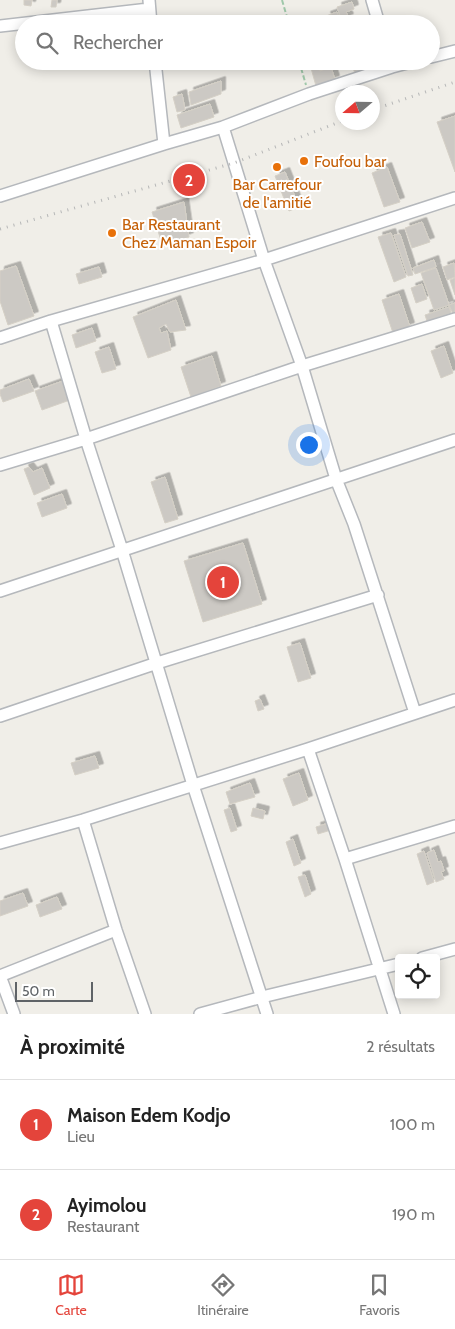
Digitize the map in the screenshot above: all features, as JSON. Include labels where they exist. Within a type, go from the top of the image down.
[{"type":"street","points":[[372,0],[376,15]]},
{"type":"street","points":[[74,15],[149,4]]},
{"type":"street","points":[[0,26],[15,24]]},
{"type":"street","points":[[440,55],[455,51]]},
{"type":"street","points":[[156,70],[164,144]]},
{"type":"street","points":[[0,196],[223,126],[375,70]]},
{"type":"street","points":[[223,126],[264,260],[302,366],[336,478],[378,595],[415,713]]},
{"type":"street","points":[[0,338],[51,321],[264,260],[455,198]]},
{"type":"street","points":[[0,465],[86,439],[302,366],[455,319]]},
{"type":"street","points":[[51,321],[193,785],[267,1014]]},
{"type":"street","points":[[0,590],[455,440]]},
{"type":"street","points":[[0,716],[157,663],[378,595]]},
{"type":"street","points":[[0,843],[84,820],[455,700]]},
{"type":"street","points":[[308,749],[394,1014]]},
{"type":"street","points":[[84,820],[116,930],[145,1014]]},
{"type":"street","points":[[345,859],[455,826]]},
{"type":"street","points":[[14,1014],[0,976],[116,930]]},
{"type":"street","points":[[437,954],[455,949]]},
{"type":"street","points":[[200,1014],[262,996],[395,965]]},
{"type":"path","points":[[282,0],[286,15]]},
{"type":"path","points":[[302,70],[309,94]]},
{"type":"building","points":[[24,0],[32,0],[31,6],[24,5]]},
{"type":"building","points":[[52,0],[57,0],[56,7],[51,7]]},
{"type":"building","points":[[352,2],[354,9],[346,12],[348,15],[340,15],[337,7]]},
{"type":"building","points":[[312,70],[332,70],[335,80],[316,86]]},
{"type":"building","points":[[354,70],[362,70],[362,71],[355,74]]},
{"type":"building","points":[[221,81],[221,94],[191,105],[189,92]]},
{"type":"building","points":[[182,94],[185,110],[177,112],[173,97]]},
{"type":"building","points":[[210,104],[214,117],[181,128],[177,115]]},
{"type":"building","points":[[455,116],[455,172],[437,122]]},
{"type":"building","points":[[387,167],[400,202],[384,207],[372,173]]},
{"type":"building","points":[[285,172],[299,207],[289,211],[275,176]]},
{"type":"building","points":[[184,202],[189,237],[163,247],[152,212]]},
{"type":"building","points":[[422,222],[430,242],[412,248],[405,228]]},
{"type":"building","points":[[391,233],[406,277],[394,282],[378,237]]},
{"type":"building","points":[[400,234],[413,275],[408,276],[394,235]]},
{"type":"building","points":[[434,260],[436,267],[415,274],[413,268]]},
{"type":"building","points":[[454,263],[455,277],[447,280],[443,267]]},
{"type":"building","points":[[16,266],[34,316],[8,325],[0,301],[0,271]]},
{"type":"building","points":[[99,267],[102,277],[79,284],[76,274]]},
{"type":"building","points":[[436,268],[449,305],[434,310],[421,273]]},
{"type":"building","points":[[455,278],[455,295],[450,280]]},
{"type":"building","points":[[422,284],[427,299],[416,303],[411,288]]},
{"type":"building","points":[[399,294],[410,327],[393,333],[382,300]]},
{"type":"building","points":[[176,300],[186,330],[170,332],[166,324],[159,328],[161,333],[167,331],[171,350],[148,358],[133,317]]},
{"type":"building","points":[[455,303],[455,313],[453,314],[449,305]]},
{"type":"building","points":[[449,307],[451,313],[427,321],[425,315]]},
{"type":"building","points":[[92,328],[96,341],[76,348],[72,335]]},
{"type":"building","points":[[444,346],[453,373],[441,378],[431,351]]},
{"type":"building","points":[[109,347],[116,369],[102,373],[95,352]]},
{"type":"building","points":[[212,356],[221,386],[191,397],[181,367]]},
{"type":"building","points":[[29,379],[34,391],[3,402],[0,390]]},
{"type":"building","points":[[63,381],[70,400],[42,410],[35,391]]},
{"type":"building","points":[[29,467],[33,472],[42,468],[50,488],[34,495],[24,469]]},
{"type":"building","points":[[165,477],[178,519],[165,523],[151,482]]},
{"type":"building","points":[[62,494],[67,508],[42,517],[37,503]]},
{"type":"building","points":[[243,543],[262,604],[203,622],[184,561]]},
{"type":"building","points":[[300,643],[311,678],[298,682],[287,647]]},
{"type":"building","points":[[260,699],[264,709],[258,711],[255,701]]},
{"type":"building","points":[[95,756],[99,768],[75,775],[71,763]]},
{"type":"building","points":[[299,773],[308,800],[293,806],[283,779]]},
{"type":"building","points":[[250,783],[255,797],[230,804],[226,792]]},
{"type":"building","points":[[230,808],[237,830],[231,832],[224,810]]},
{"type":"building","points":[[253,808],[265,811],[263,819],[251,816]]},
{"type":"building","points":[[329,823],[331,830],[318,834],[316,827]]},
{"type":"building","points":[[293,839],[301,863],[294,866],[286,842]]},
{"type":"building","points":[[434,850],[438,862],[441,861],[444,871],[441,872],[444,879],[436,882],[427,853]]},
{"type":"building","points":[[424,851],[434,882],[427,885],[417,854]]},
{"type":"building","points":[[305,875],[311,894],[305,897],[298,877]]},
{"type":"building","points":[[23,893],[28,906],[0,916],[0,901]]},
{"type":"building","points":[[57,897],[62,909],[40,917],[36,905]]},
{"type":"railway","points":[[380,107],[455,82]]},
{"type":"railway","points":[[0,229],[234,163],[335,124]]},
{"type":"place","name":"Foufou bar","points":[[304,161]]},
{"type":"place","name":"Bar Carrefour de l'amitié","points":[[277,167]]},
{"type":"place","name":"Ayimolou","points":[[189,180]]},
{"type":"place","name":"Bar Restaurant Chez Maman Espoir","points":[[112,233]]},
{"type":"place","name":"Maison Edem Kodjo","points":[[223,582]]}]
